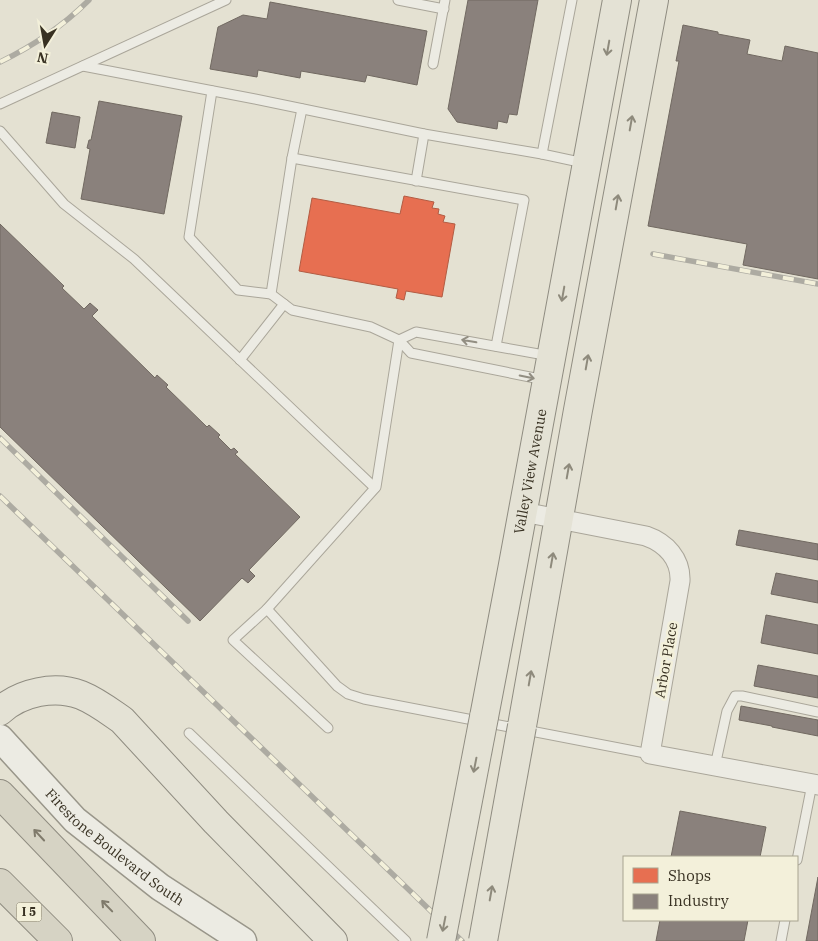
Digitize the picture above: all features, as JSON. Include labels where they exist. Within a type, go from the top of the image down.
[{"type":"highway","points":[[0,794],[141,941]]},
{"type":"highway","name":"I 5","points":[[0,883],[58,941]]},
{"type":"main road","name":"Valley View Avenue","points":[[441,941],[523,512],[617,0]]},
{"type":"main road","points":[[483,941],[654,0]]},
{"type":"main road","points":[[0,710],[14,701],[33,693],[54,690],[81,695],[104,707],[122,720],[216,822],[333,941]]},
{"type":"street","name":"Arbor Place","points":[[523,512],[653,539],[670,551],[678,566],[680,581],[650,754]]},
{"type":"street","name":"Firestone Boulevard South","points":[[0,738],[75,820],[160,887],[243,941]]},
{"type":"street","points":[[650,754],[815,784]]},
{"type":"lane","points":[[0,104],[226,0]]},
{"type":"lane","points":[[398,0],[445,4],[433,64]]},
{"type":"lane","points":[[542,154],[572,0]]},
{"type":"lane","points":[[83,66],[424,134],[542,154],[587,164]]},
{"type":"lane","points":[[212,91],[189,238],[238,290],[271,294],[292,310],[371,327],[399,340],[411,353],[549,369]]},
{"type":"lane","points":[[271,294],[292,158],[302,109]]},
{"type":"lane","points":[[0,131],[64,204],[134,259],[376,488]]},
{"type":"lane","points":[[416,181],[424,134]]},
{"type":"lane","points":[[292,158],[524,200],[496,346]]},
{"type":"lane","points":[[240,360],[284,304]]},
{"type":"lane","points":[[399,340],[416,332],[496,346],[549,369]]},
{"type":"lane","points":[[328,728],[234,640],[267,609],[376,488],[399,340]]},
{"type":"lane","points":[[267,609],[321,669],[348,694],[364,700],[650,754]]},
{"type":"lane","points":[[716,766],[728,711],[735,696],[818,712]]},
{"type":"lane","points":[[189,732],[406,941]]},
{"type":"lane","points":[[798,856],[815,784]]},
{"type":"lane","points":[[781,941],[785,921]]},
{"type":"building: Shops","points":[[404,196],[434,202],[432,208],[439,209],[438,214],[445,216],[443,222],[455,224],[442,297],[406,291],[404,300],[396,298],[398,289],[299,271],[312,198],[400,214]]},
{"type":"building: Industry","points":[[468,0],[538,0],[517,115],[509,114],[507,123],[498,121],[497,129],[457,122],[448,109]]},
{"type":"building: Industry","points":[[270,2],[427,31],[417,85],[367,75],[365,82],[301,71],[300,78],[258,70],[257,77],[210,69],[218,27],[243,15],[267,19]]},
{"type":"building: Industry","points":[[683,25],[750,40],[747,54],[782,61],[785,46],[818,53],[818,279],[743,265],[747,244],[648,226],[679,61],[676,61]]},
{"type":"building: Industry","points":[[99,101],[182,116],[164,214],[81,199],[90,149],[87,148],[89,140],[91,140]]},
{"type":"building: Industry","points":[[52,112],[80,117],[75,148],[46,143]]},
{"type":"building: Industry","points":[[0,224],[64,286],[62,288],[84,309],[90,303],[98,310],[92,316],[155,378],[157,375],[168,385],[166,387],[207,427],[209,425],[220,435],[218,437],[231,450],[234,448],[238,452],[235,454],[300,517],[249,570],[255,576],[248,583],[242,578],[200,621],[0,427]]},
{"type":"building: Industry","points":[[739,530],[818,544],[818,560],[736,545]]},
{"type":"building: Industry","points":[[776,573],[818,581],[818,603],[771,594]]},
{"type":"building: Industry","points":[[766,615],[818,625],[818,654],[761,643]]},
{"type":"building: Industry","points":[[758,665],[818,676],[818,698],[754,686]]},
{"type":"building: Industry","points":[[741,706],[818,720],[818,736],[739,720]]},
{"type":"building: Industry","points":[[680,811],[766,827],[760,856],[671,856]]},
{"type":"building: Industry","points":[[818,877],[818,941],[806,941]]},
{"type":"building: Industry","points":[[660,921],[748,921],[744,941],[656,941]]},
{"type":"railway","points":[[0,62],[47,35],[89,0]]},
{"type":"railway","points":[[653,254],[818,284]]},
{"type":"railway","points":[[0,438],[188,621]]},
{"type":"railway","points":[[0,496],[462,941]]}]
